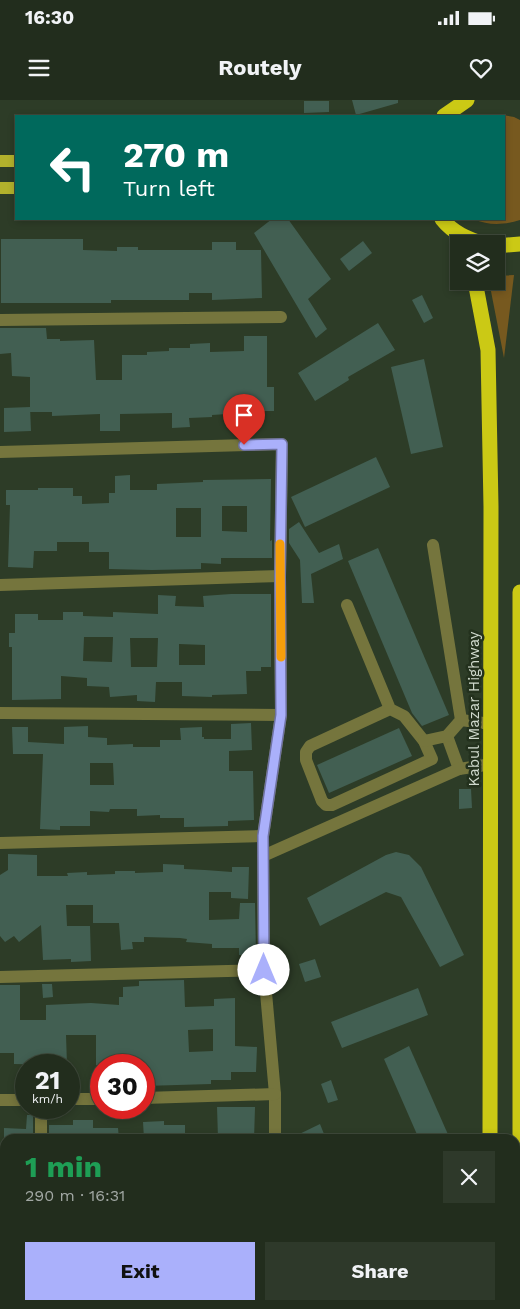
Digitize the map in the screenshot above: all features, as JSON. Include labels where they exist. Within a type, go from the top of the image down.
[{"type":"highway","points":[[445,115],[465,100]]},
{"type":"highway","points":[[443,220],[460,235]]},
{"type":"highway","points":[[505,245],[520,244]]},
{"type":"highway","name":"Kabul Mazar Highway","points":[[477,290],[488,350],[491,507],[490,1134]]},
{"type":"highway","points":[[520,592],[520,1175]]},
{"type":"highway","points":[[520,1208],[520,1309]]},
{"type":"main road","points":[[0,161],[15,161]]},
{"type":"main road","points":[[0,188],[15,188]]},
{"type":"street","points":[[0,320],[281,317]]},
{"type":"street","points":[[0,452],[282,444],[280,576],[281,715],[263,836],[264,970],[275,1094],[275,1134]]},
{"type":"street","points":[[433,545],[461,720]]},
{"type":"street","points":[[0,585],[280,576]]},
{"type":"street","points":[[347,606],[390,709],[404,716],[424,742],[432,759],[332,805],[326,805],[322,801],[306,760],[306,752],[310,746],[390,709]]},
{"type":"street","points":[[0,713],[281,715]]},
{"type":"street","points":[[461,720],[491,724]]},
{"type":"street","points":[[424,742],[447,736],[461,720]]},
{"type":"street","points":[[447,736],[459,769]]},
{"type":"street","points":[[263,856],[459,769],[492,764]]},
{"type":"street","points":[[0,844],[263,836]]},
{"type":"street","points":[[0,977],[264,970]]},
{"type":"street","points":[[155,1098],[275,1094]]},
{"type":"street","points":[[0,1100],[15,1100]]},
{"type":"street","points":[[41,1119],[41,1134]]},
{"type":"shaded area","points":[[505,115],[514,117],[520,120],[520,220],[508,223],[485,223],[476,220],[505,220]]},
{"type":"shaded area","points":[[514,275],[504,358],[491,290],[505,290],[505,276]]},
{"type":"building","points":[[352,100],[398,100],[398,103],[356,115]]},
{"type":"building","points":[[304,101],[329,101],[329,112],[304,113]]},
{"type":"building","points":[[271,220],[289,220],[331,279],[308,299],[327,329],[316,338],[254,233]]},
{"type":"building","points":[[1,239],[83,239],[83,250],[117,251],[117,247],[138,247],[138,250],[212,250],[212,242],[236,242],[236,250],[261,250],[262,298],[212,300],[212,293],[189,293],[189,300],[111,300],[111,303],[1,303]]},
{"type":"building","points":[[363,241],[372,253],[349,271],[340,259]]},
{"type":"building","points":[[422,295],[433,318],[424,323],[412,300]]},
{"type":"building","points":[[378,323],[395,350],[348,377],[349,380],[315,401],[298,373]]},
{"type":"building","points":[[0,328],[46,328],[47,339],[60,339],[60,341],[94,340],[96,380],[122,380],[122,355],[147,355],[147,352],[169,351],[169,348],[190,348],[190,344],[210,343],[210,352],[244,351],[244,336],[267,336],[267,387],[274,387],[274,411],[242,411],[242,413],[212,415],[212,417],[189,418],[190,427],[172,428],[172,413],[120,414],[120,431],[100,431],[100,414],[52,416],[52,412],[30,412],[30,377],[12,376],[11,353],[0,354]]},
{"type":"building","points":[[424,359],[443,447],[411,454],[391,367]]},
{"type":"building","points":[[30,407],[31,431],[4,432],[4,408]]},
{"type":"building","points":[[376,457],[390,487],[305,527],[291,497]]},
{"type":"building","points":[[130,475],[130,490],[157,490],[157,484],[203,482],[203,480],[271,479],[270,541],[272,540],[272,558],[221,558],[221,564],[201,563],[201,569],[109,569],[109,552],[89,552],[89,542],[57,542],[57,551],[34,551],[33,568],[8,567],[10,505],[6,505],[6,490],[73,488],[73,496],[82,496],[82,504],[109,503],[109,493],[115,493],[115,476]],"holes":[[[222,506],[247,506],[247,532],[222,531]],[[176,508],[201,508],[201,537],[176,537]]]},
{"type":"building","points":[[299,522],[319,553],[339,544],[343,559],[311,574],[314,603],[302,603],[300,560],[289,543],[289,529]]},
{"type":"building","points":[[378,548],[449,715],[422,726],[412,713],[348,561]]},
{"type":"building","points":[[271,594],[271,667],[261,667],[261,671],[246,671],[247,694],[212,695],[212,697],[182,696],[182,682],[156,682],[155,702],[137,701],[137,695],[110,697],[109,687],[87,686],[87,678],[61,676],[61,699],[12,700],[12,647],[9,647],[9,633],[15,633],[15,614],[38,614],[38,620],[63,620],[63,612],[83,612],[83,616],[113,617],[113,612],[158,614],[158,595],[176,596],[175,606],[204,607],[203,596]],"holes":[[[84,637],[113,637],[112,662],[83,661]],[[130,638],[158,638],[157,667],[131,667]],[[179,644],[205,645],[205,665],[179,665]]]},
{"type":"building","points":[[251,723],[252,750],[229,751],[229,771],[253,771],[254,820],[228,821],[228,826],[184,827],[184,818],[160,818],[160,815],[137,816],[137,809],[110,809],[109,812],[90,811],[90,826],[60,826],[60,830],[40,829],[43,754],[13,754],[12,727],[28,727],[28,742],[64,744],[64,727],[88,726],[88,737],[107,738],[107,745],[133,744],[133,747],[160,747],[160,740],[181,740],[180,728],[202,727],[202,737],[204,739],[231,739],[231,724]],"holes":[[[90,763],[113,763],[114,785],[90,785]]]},
{"type":"building","points":[[399,728],[412,756],[329,793],[317,765]]},
{"type":"building","points":[[459,789],[471,789],[472,808],[459,809]]},
{"type":"building","points":[[396,852],[409,855],[421,867],[464,955],[440,967],[401,897],[386,892],[320,926],[307,898],[386,855]]},
{"type":"building","points":[[8,854],[37,855],[37,876],[68,876],[67,873],[87,872],[87,875],[115,874],[115,871],[135,871],[135,873],[163,872],[163,864],[184,865],[184,869],[232,872],[232,867],[249,867],[248,899],[231,898],[231,892],[209,892],[209,920],[239,919],[240,903],[255,903],[256,955],[239,955],[239,948],[212,948],[212,944],[186,942],[187,939],[180,938],[144,937],[144,942],[132,942],[133,949],[121,950],[119,923],[93,923],[93,905],[66,905],[67,926],[90,926],[91,961],[71,962],[71,959],[43,960],[41,925],[19,942],[14,936],[5,942],[0,936],[0,875],[8,870]]},
{"type":"building","points":[[315,959],[321,977],[305,982],[299,964]]},
{"type":"building","points":[[184,980],[185,1007],[214,1006],[214,999],[235,998],[235,1046],[257,1047],[256,1072],[231,1072],[231,1080],[211,1080],[211,1084],[155,1086],[155,1054],[96,1054],[96,1035],[66,1035],[67,1054],[15,1054],[15,1064],[14,1053],[0,1053],[0,985],[20,985],[20,1020],[46,1020],[46,1005],[91,1003],[119,1005],[119,997],[123,997],[123,987],[139,986],[139,981]],"holes":[[[213,1029],[213,1051],[189,1052],[188,1030]]]},
{"type":"building","points":[[42,984],[52,984],[53,997],[43,998]]},
{"type":"building","points":[[418,988],[428,1015],[342,1048],[331,1022]]},
{"type":"building","points":[[409,1046],[448,1134],[417,1134],[384,1059]]},
{"type":"building","points":[[331,1080],[338,1100],[328,1103],[321,1084]]},
{"type":"building","points":[[217,1107],[255,1107],[254,1134],[218,1134]]},
{"type":"building","points":[[27,1119],[33,1119],[33,1134],[4,1134],[4,1128],[26,1129]]},
{"type":"building","points":[[73,1120],[93,1120],[93,1128],[118,1128],[119,1134],[49,1134],[49,1125],[73,1125]]},
{"type":"building","points":[[164,1121],[164,1125],[185,1125],[185,1134],[144,1134],[143,1122]]},
{"type":"building","points":[[320,1124],[324,1134],[299,1134]]},
{"type":"slow traffic","points":[[280,544],[281,657]]},
{"type":"route","points":[[244,445],[282,444],[280,576],[281,715],[263,836],[264,970]]}]
